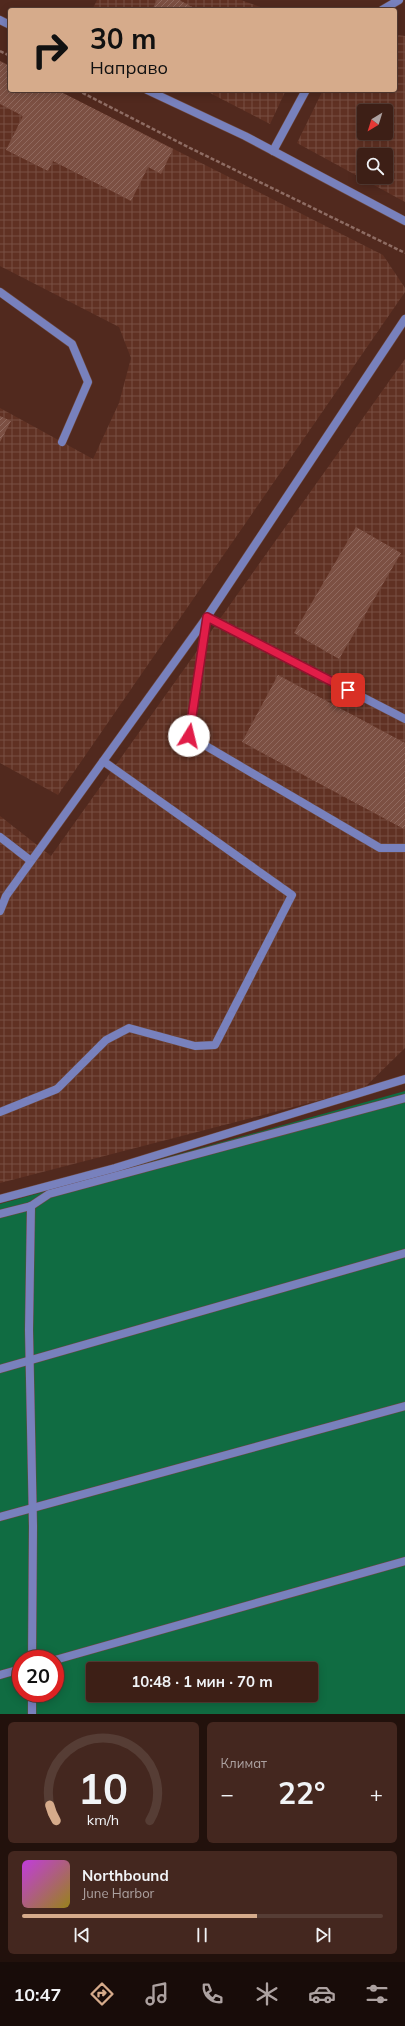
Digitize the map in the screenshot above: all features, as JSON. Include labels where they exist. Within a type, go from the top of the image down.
[{"type":"street","points":[[385,8],[399,0]]},
{"type":"street","points":[[152,92],[273,151],[405,220]]},
{"type":"street","points":[[273,151],[305,92]]},
{"type":"street","points":[[0,292],[72,344],[88,382],[62,442]]},
{"type":"street","points":[[0,911],[6,896],[207,617],[404,321]]},
{"type":"street","points":[[207,617],[405,719]]},
{"type":"street","points":[[207,617],[189,736],[380,848],[405,848]]},
{"type":"street","points":[[0,1112],[57,1089],[106,1040],[129,1028],[195,1046],[215,1045],[292,896],[104,761]]},
{"type":"street","points":[[0,837],[31,861]]},
{"type":"street","points":[[0,1199],[115,1168],[405,1079]]},
{"type":"street","points":[[0,1214],[31,1206],[49,1194],[405,1098]]},
{"type":"street","points":[[31,1206],[29,1232],[33,1508],[32,1650]]},
{"type":"street","points":[[0,1369],[405,1253]]},
{"type":"street","points":[[0,1517],[405,1406]]},
{"type":"street","points":[[64,1657],[405,1561]]},
{"type":"street","points":[[0,1675],[12,1672]]},
{"type":"street","points":[[32,1702],[32,1714]]},
{"type":"path","points":[[81,92],[190,148],[405,253]]},
{"type":"shaded area","points":[[97,0],[241,0],[263,8],[93,8]]},
{"type":"shaded area","points":[[397,36],[405,36],[405,202],[372,184],[393,184],[393,148],[357,148],[357,176],[297,143],[322,92],[397,92]]},
{"type":"shaded area","points":[[0,61],[8,84],[8,92],[61,92],[383,255],[405,288],[405,292],[58,795],[0,763],[0,408],[93,459],[119,403],[131,358],[119,327],[0,266]]},
{"type":"shaded area","points":[[208,92],[285,92],[270,124]]},
{"type":"shaded area","points":[[405,359],[405,1048],[363,1089],[0,1183],[0,816],[51,856]]},
{"type":"green space","points":[[405,1091],[405,1714],[0,1714],[0,1204]]},
{"type":"building","points":[[157,0],[179,0],[194,8],[153,8]]},
{"type":"building","points":[[0,61],[8,65],[8,92],[61,92],[173,149],[161,174],[148,167],[131,201],[53,161],[48,171],[6,150],[23,116],[0,104]]},
{"type":"building","points":[[0,416],[11,421],[0,442]]},
{"type":"building","points":[[356,527],[401,553],[339,659],[294,633]]},
{"type":"building","points":[[278,675],[405,743],[404,829],[242,742]]},
{"type":"route","points":[[189,736],[207,617],[348,690]]}]
